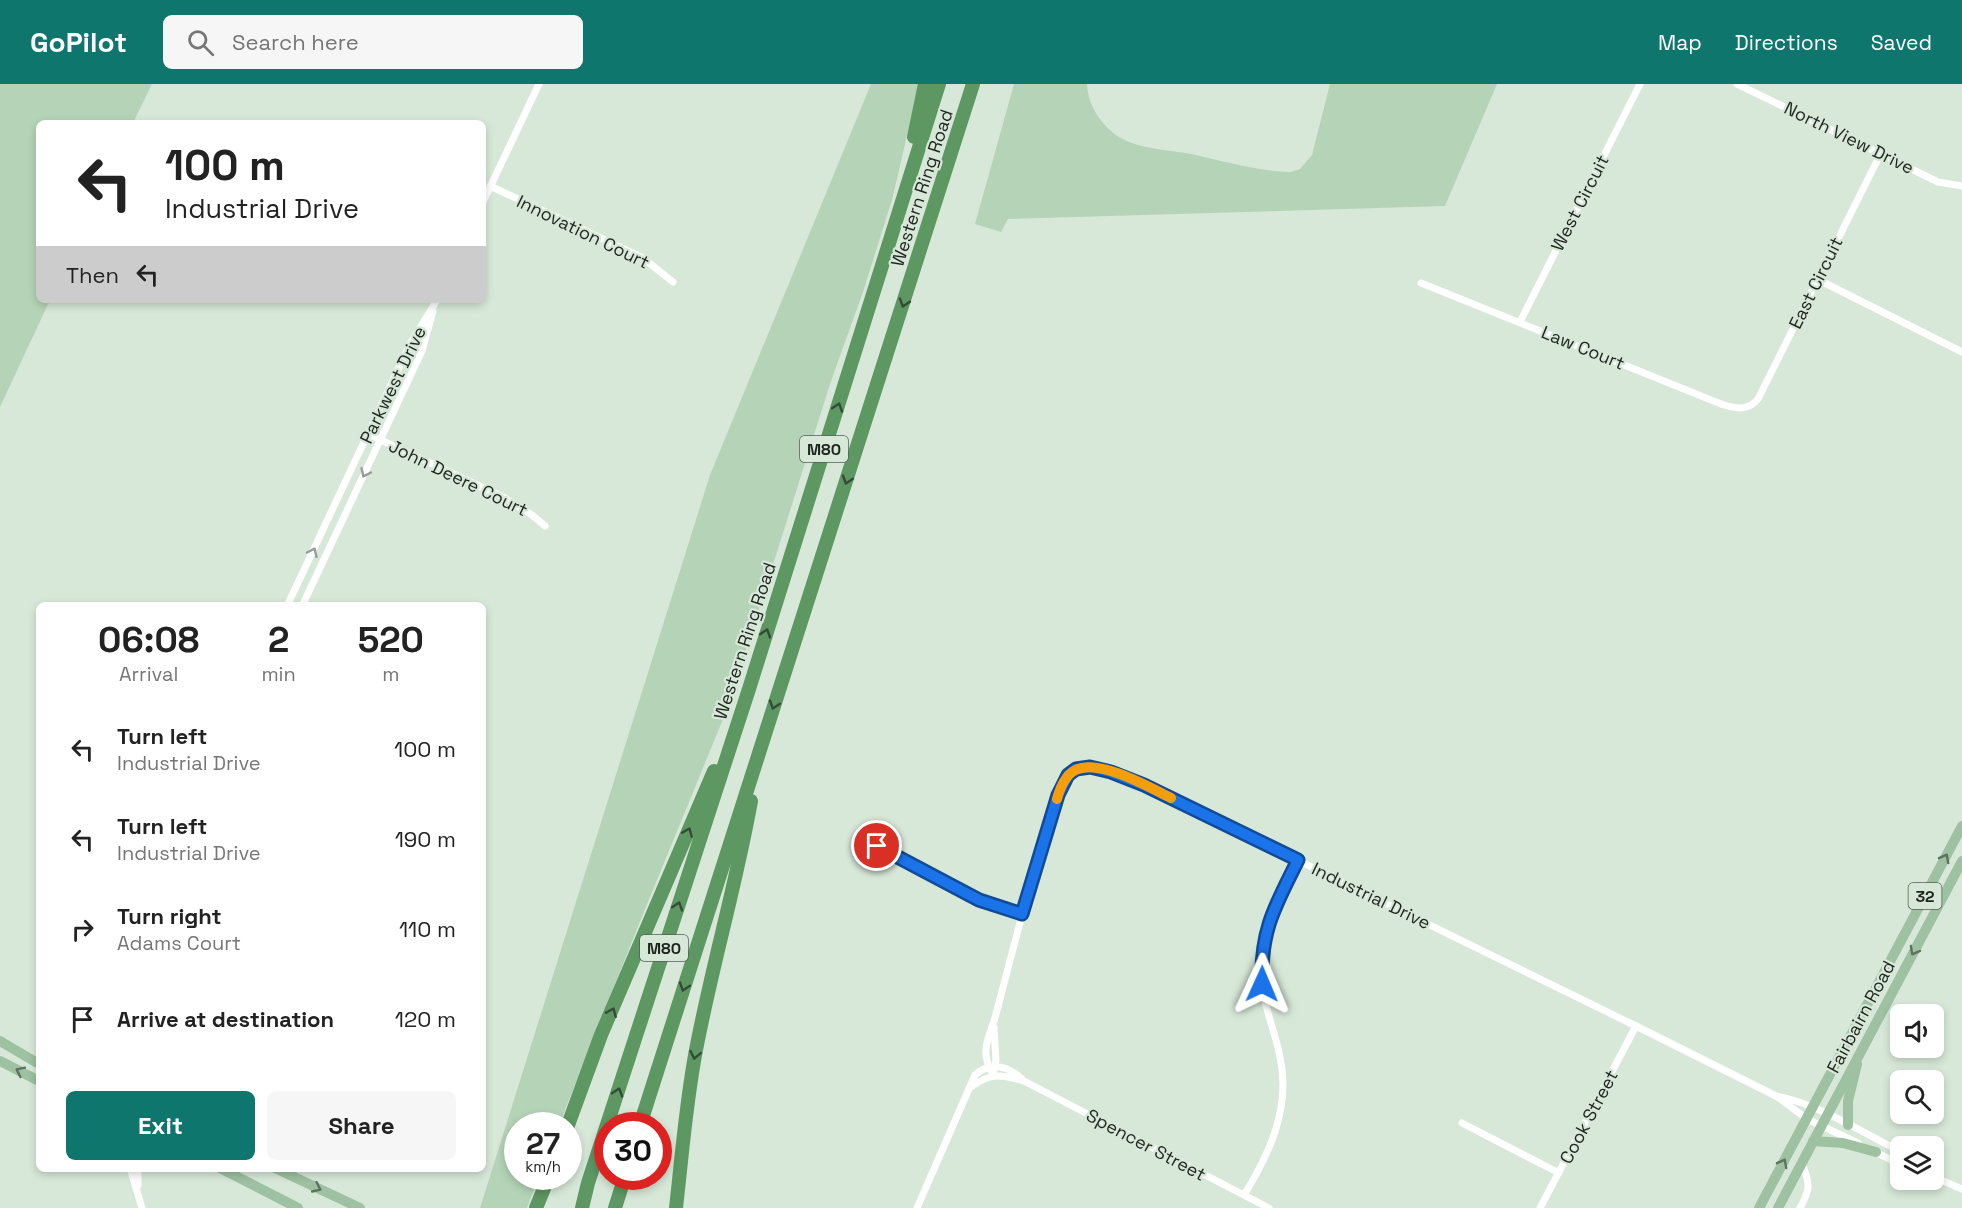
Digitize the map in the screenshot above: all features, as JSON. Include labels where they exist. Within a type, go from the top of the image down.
[{"type":"highway","points":[[899,210],[925,84]]},
{"type":"highway","name":"Western Ring Road","points":[[582,1208],[588,1183],[749,689],[939,84]]},
{"type":"highway","name":"Western Ring Road","points":[[644,1112],[974,84]]},
{"type":"highway","points":[[918,261],[980,84]]},
{"type":"highway","points":[[573,1112],[601,1035],[749,689]]},
{"type":"highway","points":[[676,1208],[690,1079],[740,859],[760,752]]},
{"type":"highway","points":[[536,1208],[543,1190]]},
{"type":"highway","points":[[615,1208],[621,1190]]},
{"type":"main road","name":"Fairbairn Road","points":[[1759,1208],[1962,826]]},
{"type":"main road","name":"Fairbairn Road","points":[[1778,1208],[1962,861]]},
{"type":"main road","points":[[0,1041],[36,1062]]},
{"type":"main road","points":[[1848,1125],[1848,1101],[1857,1058]]},
{"type":"main road","points":[[0,1061],[36,1079]]},
{"type":"main road","points":[[1813,1141],[1843,1143],[1876,1152]]},
{"type":"main road","points":[[228,1172],[298,1208]]},
{"type":"main road","points":[[284,1172],[360,1208]]},
{"type":"street","points":[[486,195],[539,84]]},
{"type":"street","name":"West Circuit","points":[[1520,322],[1640,84]]},
{"type":"street","name":"North View Drive","points":[[1737,84],[1938,182],[1962,186]]},
{"type":"street","name":"East Circuit","points":[[1746,408],[1758,399],[1881,153]]},
{"type":"street","name":"Innovation Court","points":[[490,186],[643,258],[673,282]]},
{"type":"street","points":[[1818,279],[1962,352]]},
{"type":"street","name":"Law Court","points":[[1421,283],[1721,404],[1733,408],[1746,408]]},
{"type":"street","name":"Parkwest Drive","points":[[289,602],[410,344],[435,303]]},
{"type":"street","name":"Parkwest Drive","points":[[304,602],[422,351],[435,303]]},
{"type":"street","name":"John Deere Court","points":[[368,434],[504,497],[532,514],[545,526]]},
{"type":"street","name":"Industrial Drive","points":[[993,1076],[992,1067],[986,1061],[986,1047],[1022,914],[1058,795],[1068,775],[1076,769],[1090,767],[1133,780],[1298,860],[1776,1096],[1807,1119],[1890,1159]]},
{"type":"street","points":[[857,835],[979,900],[1022,914]]},
{"type":"street","points":[[1244,1195],[1275,1136],[1283,1101],[1281,1057],[1265,1005],[1261,968],[1268,923],[1298,860]]},
{"type":"street","name":"Cook Street","points":[[1540,1208],[1636,1026]]},
{"type":"street","points":[[917,1208],[975,1075],[992,1067]]},
{"type":"street","name":"Spencer Street","points":[[992,1067],[1013,1071],[1024,1081]]},
{"type":"street","points":[[971,1087],[979,1080],[993,1076]]},
{"type":"street","name":"Spencer Street","points":[[993,1076],[1024,1081],[1269,1208]]},
{"type":"street","name":"Industrial Drive","points":[[1776,1096],[1792,1099],[1812,1107],[1890,1146]]},
{"type":"street","points":[[1462,1123],[1559,1173]]},
{"type":"street","points":[[1800,1208],[1809,1191],[1802,1163]]},
{"type":"street","points":[[131,1172],[142,1208]]},
{"type":"street","points":[[137,1191],[138,1172]]},
{"type":"street","points":[[1946,1180],[1962,1189]]},
{"type":"green space","points":[[0,84],[152,84],[134,120],[36,120],[36,303],[49,303],[0,407]]},
{"type":"green space","points":[[871,84],[919,84],[892,200],[863,292],[831,381],[728,707],[564,1112],[510,1112],[710,475]]},
{"type":"green space","points":[[1014,84],[1087,84],[1090,100],[1101,121],[1112,132],[1127,141],[1145,147],[1191,154],[1253,168],[1290,172],[1300,169],[1312,155],[1330,84],[1497,84],[1445,206],[1008,219],[1001,232],[975,224]]},
{"type":"green space","points":[[504,1132],[504,1190],[534,1190],[527,1208],[480,1208]]},
{"type":"slow traffic","points":[[1057,799],[1068,775],[1076,769],[1090,767],[1111,772],[1171,798]]},
{"type":"route","points":[[877,846],[979,900],[1022,914],[1058,795],[1068,775],[1076,769],[1090,767],[1111,772],[1144,785],[1298,860],[1268,923],[1262,951],[1262,984]]}]
